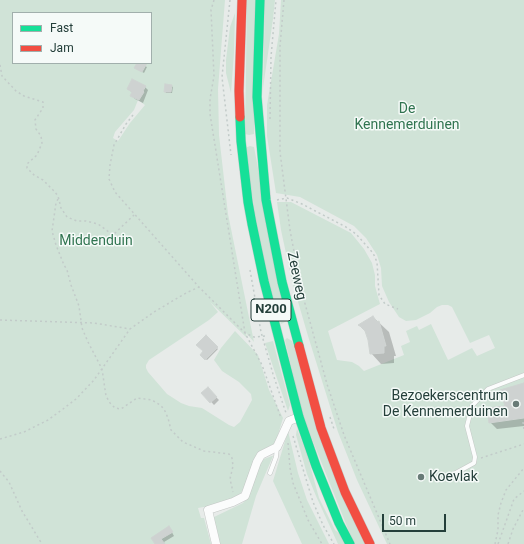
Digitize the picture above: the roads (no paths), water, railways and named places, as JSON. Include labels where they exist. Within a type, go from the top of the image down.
[{"type":"main road","name":"N200","points":[[242,0],[239,91],[241,141],[252,224],[264,281],[299,417],[318,473],[339,523],[350,544]]},
{"type":"main road","name":"Zeeweg","points":[[260,0],[257,97],[262,162],[266,200],[282,282],[321,428],[345,492],[370,544]]},
{"type":"street","points":[[216,544],[208,510],[242,499],[247,494],[257,462],[261,455],[277,447],[289,421],[299,417]]},
{"type":"lane","points":[[452,475],[474,463],[475,456],[467,426],[472,406],[488,389],[524,375]]},
{"type":"lane","points":[[270,473],[276,457],[277,447]]},
{"type":"place","name":"Bezoekerscentrum De Kennemerduinen","points":[[516,404]]},
{"type":"place","name":"Koevlak","points":[[421,477]]},
{"type":"park label","name":"De Kennemerduinen","points":[[407,118]]},
{"type":"park label","name":"Middenduin","points":[[96,241]]}]
